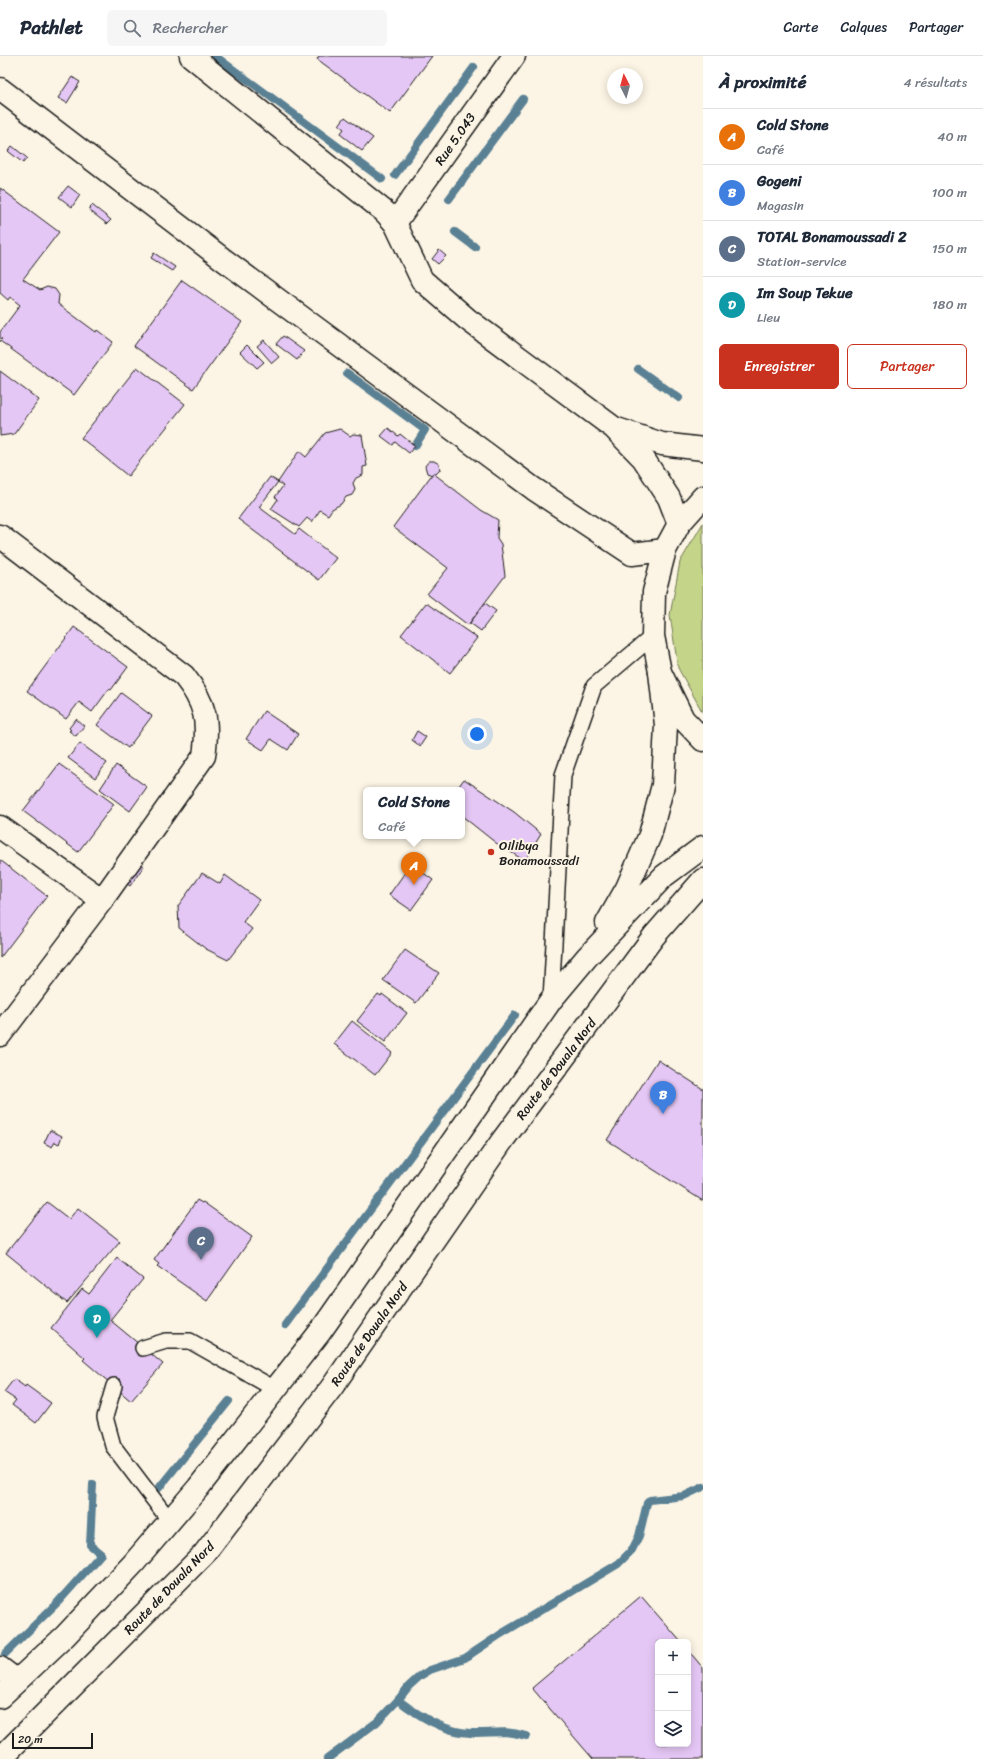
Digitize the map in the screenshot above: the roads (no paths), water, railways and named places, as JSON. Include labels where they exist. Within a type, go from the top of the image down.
[{"type":"main road","points":[[191,56],[385,212],[395,223],[422,280],[467,318],[614,428],[643,458],[654,474],[669,498],[679,524]]},
{"type":"main road","name":"Rue 5.043","points":[[395,223],[514,56]]},
{"type":"main road","points":[[0,89],[224,260],[534,489],[632,554],[665,550]]},
{"type":"main road","points":[[614,428],[662,444],[703,449]]},
{"type":"main road","points":[[587,957],[627,888],[650,835],[663,785],[666,726],[660,672],[653,636],[654,592],[665,550],[679,524],[703,497]]},
{"type":"main road","points":[[0,536],[184,676],[198,694],[205,714],[207,737],[204,756],[102,900],[0,1035]]},
{"type":"main road","points":[[660,672],[683,719],[703,740]]},
{"type":"main road","points":[[0,827],[102,900]]},
{"type":"main road","points":[[0,1697],[65,1636],[133,1564],[198,1488],[320,1332],[551,1000],[587,957],[664,876],[703,847]]},
{"type":"main road","name":"Route de Douala Nord","points":[[0,1759],[204,1554],[332,1387],[507,1135],[654,936],[703,880]]},
{"type":"main road","points":[[0,1668],[17,1681]]},
{"type":"lane","points":[[551,1000],[563,775],[594,686],[653,636]]},
{"type":"lane","points":[[143,1348],[166,1341],[190,1341],[275,1389]]},
{"type":"lane","points":[[114,1386],[104,1417],[113,1446],[170,1521]]},
{"type":"waterway","points":[[215,56],[382,179]]},
{"type":"waterway","points":[[395,175],[474,67]]},
{"type":"waterway","points":[[449,199],[523,99]]},
{"type":"waterway","points":[[455,232],[475,247]]},
{"type":"waterway","points":[[638,369],[679,398]]},
{"type":"waterway","points":[[347,373],[425,430],[415,446]]},
{"type":"waterway","points":[[285,1325],[515,1015]]},
{"type":"waterway","points":[[159,1488],[229,1401]]},
{"type":"waterway","points":[[5,1654],[58,1602],[101,1554],[90,1545],[93,1484]]},
{"type":"waterway","points":[[327,1759],[377,1722],[409,1686],[420,1676],[430,1670],[465,1658],[501,1634],[618,1564],[632,1550],[639,1536],[647,1503],[650,1500],[684,1496],[703,1487]]},
{"type":"waterway","points":[[398,1700],[414,1712],[451,1730],[470,1733],[498,1732],[526,1736]]},
{"type":"place","name":"Oilibya Bonamoussadi","points":[[491,852]]},
{"type":"place","name":"Cold Stone","points":[[414,885]]},
{"type":"place","name":"Gogeni","points":[[663,1114]]},
{"type":"place","name":"TOTAL Bonamoussadi 2","points":[[201,1260]]},
{"type":"place","name":"Im Soup Tekue","points":[[97,1338]]}]
